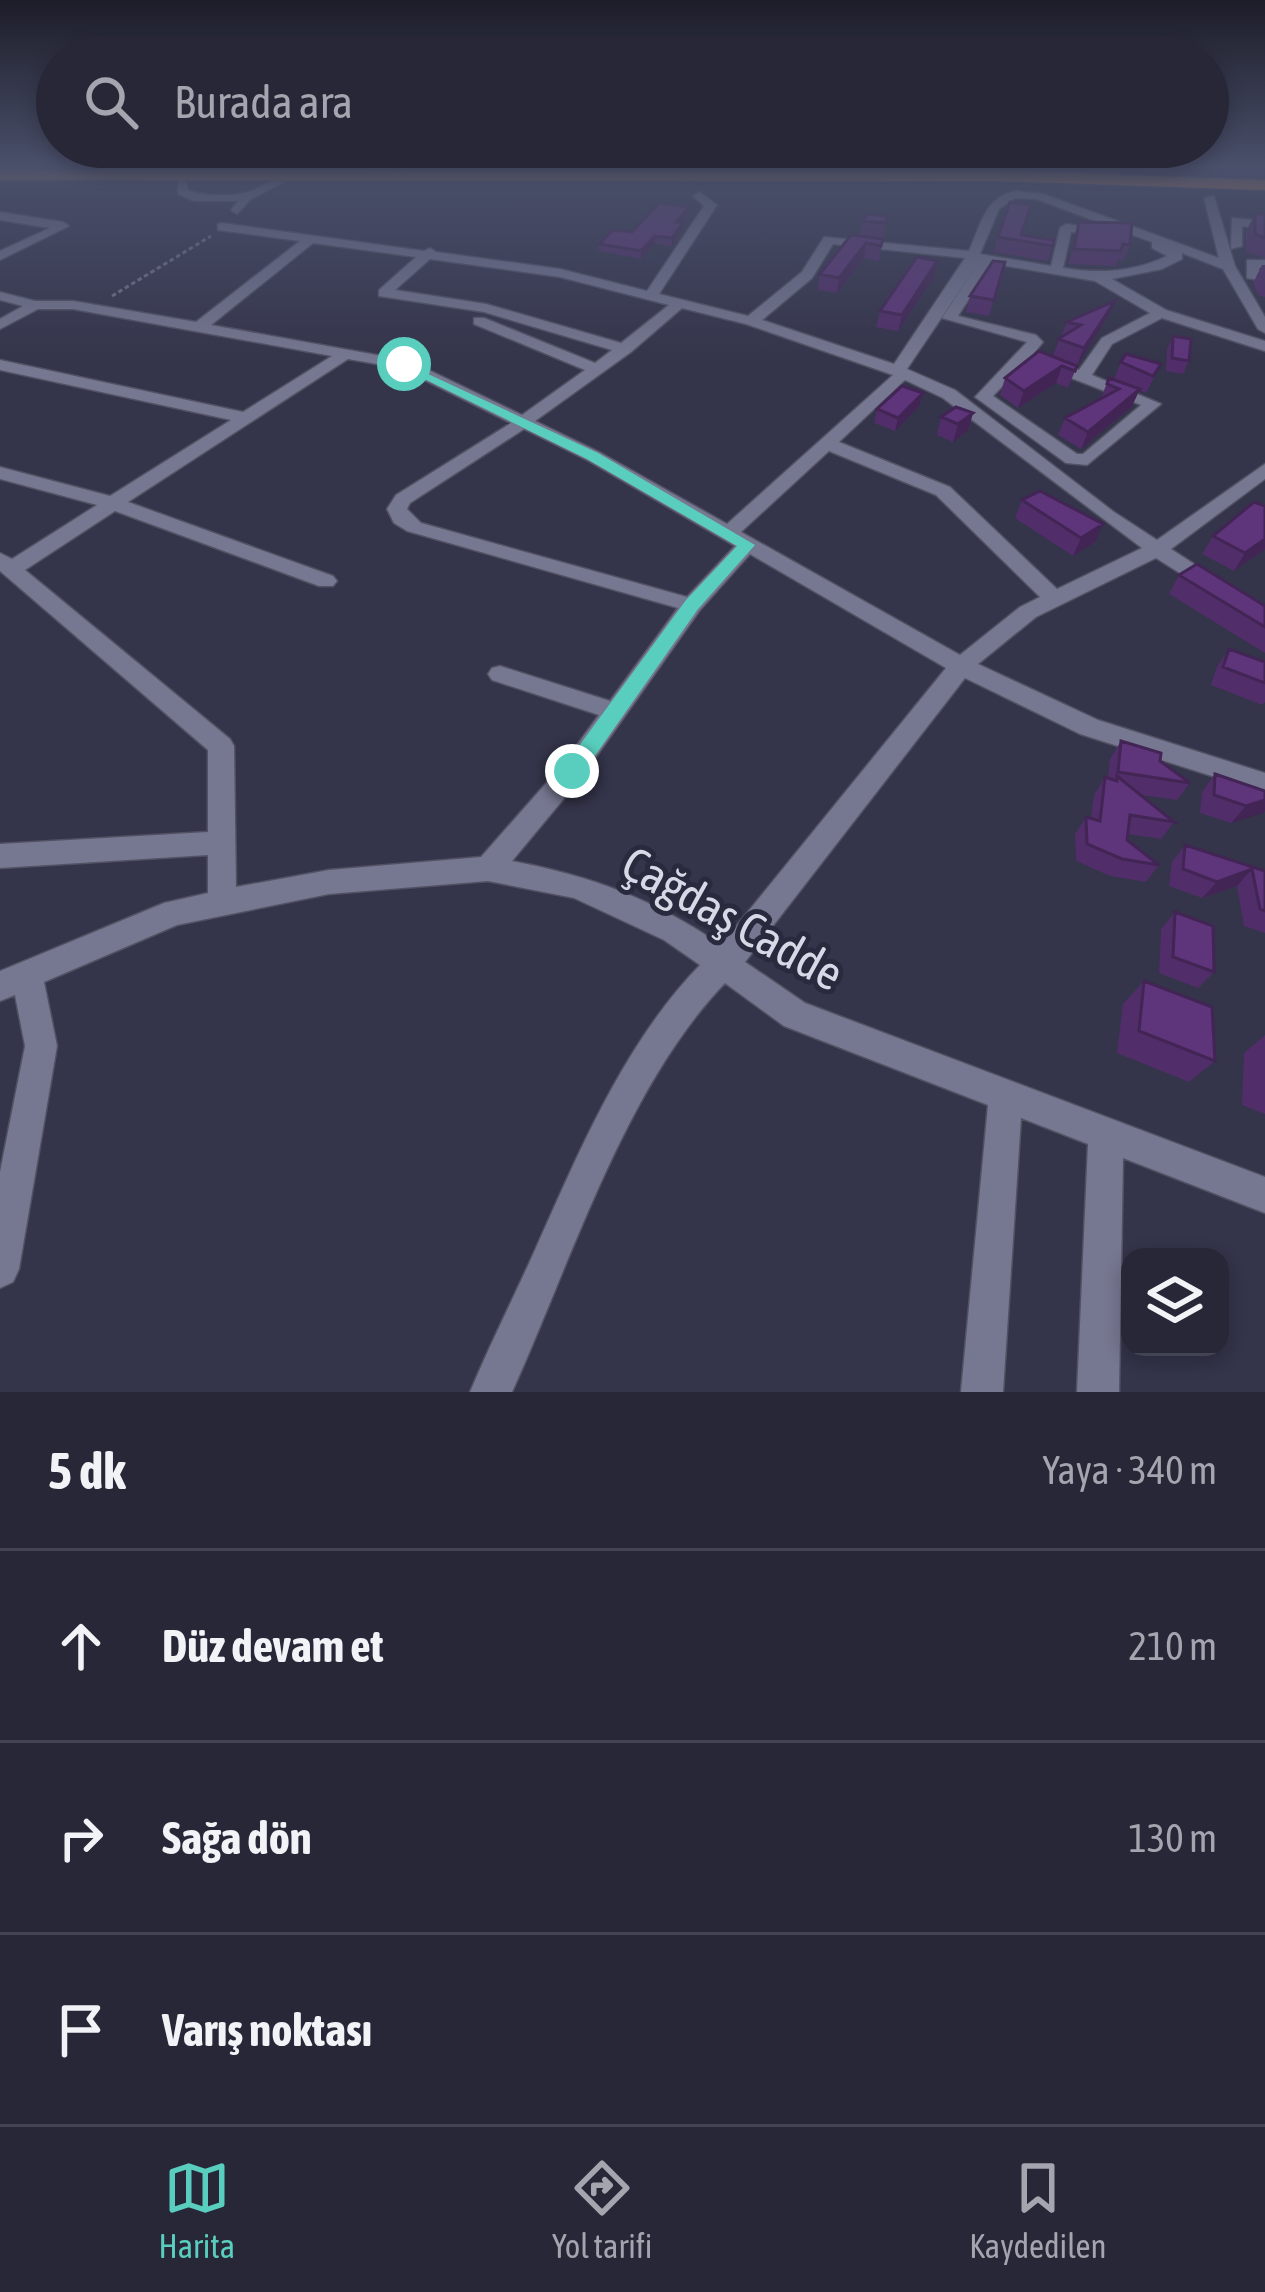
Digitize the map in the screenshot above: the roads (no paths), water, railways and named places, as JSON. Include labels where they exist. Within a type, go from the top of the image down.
[{"type":"street","points":[[0,256],[48,233]]},
{"type":"street","points":[[259,233],[430,252],[652,294],[751,321],[901,372],[950,394],[1157,549],[1265,620]]},
{"type":"street","points":[[652,294],[692,233]]},
{"type":"street","points":[[488,869],[617,712],[737,540],[901,372],[973,256],[981,233]]},
{"type":"street","points":[[1057,268],[1065,233]]},
{"type":"street","points":[[1099,278],[1157,266],[1177,256],[1128,233]]},
{"type":"street","points":[[1135,233],[1228,266]]},
{"type":"street","points":[[1219,233],[1228,266],[1265,329]]},
{"type":"street","points":[[1236,233],[1236,246]]},
{"type":"street","points":[[751,321],[806,275],[829,240],[973,256],[1099,278],[1161,313],[1265,346]]},
{"type":"street","points":[[199,327],[308,241]]},
{"type":"street","points":[[430,252],[384,293],[485,308],[626,349]]},
{"type":"street","points":[[995,260],[985,263],[949,317],[1035,342],[983,397],[1061,455],[1087,460],[1153,404],[1025,355]]},
{"type":"street","points":[[1265,264],[1252,262],[1252,275],[1265,277]]},
{"type":"street","points":[[0,296],[404,364],[524,422],[961,666],[1089,728],[1265,783]]},
{"type":"street","points":[[681,302],[598,370],[403,499],[398,509],[401,520],[692,604]]},
{"type":"street","points":[[0,325],[35,305]]},
{"type":"street","points":[[1084,376],[1107,341],[1161,313]]},
{"type":"street","points":[[1109,361],[1125,342],[1181,320]]},
{"type":"street","points":[[479,321],[598,370]]},
{"type":"street","points":[[222,902],[221,746],[6,565],[113,503],[342,356]]},
{"type":"street","points":[[0,365],[245,418]]},
{"type":"street","points":[[828,444],[944,491],[1055,600]]},
{"type":"street","points":[[490,1392],[610,1131],[682,1011],[719,962],[750,936],[961,666],[1028,613],[1157,549],[1265,470]]},
{"type":"street","points":[[0,473],[113,503],[326,581]]},
{"type":"street","points":[[500,674],[617,712]]},
{"type":"street","points":[[0,856],[221,844]]},
{"type":"street","name":"Çağdaş Cadde","points":[[13,981],[174,912],[329,882],[488,869],[578,886],[675,930],[795,1015],[1265,1196]]},
{"type":"street","points":[[0,1270],[41,1046],[13,981]]},
{"type":"street","points":[[982,1392],[1006,1100]]},
{"type":"street","points":[[1098,1392],[1106,1137]]}]
